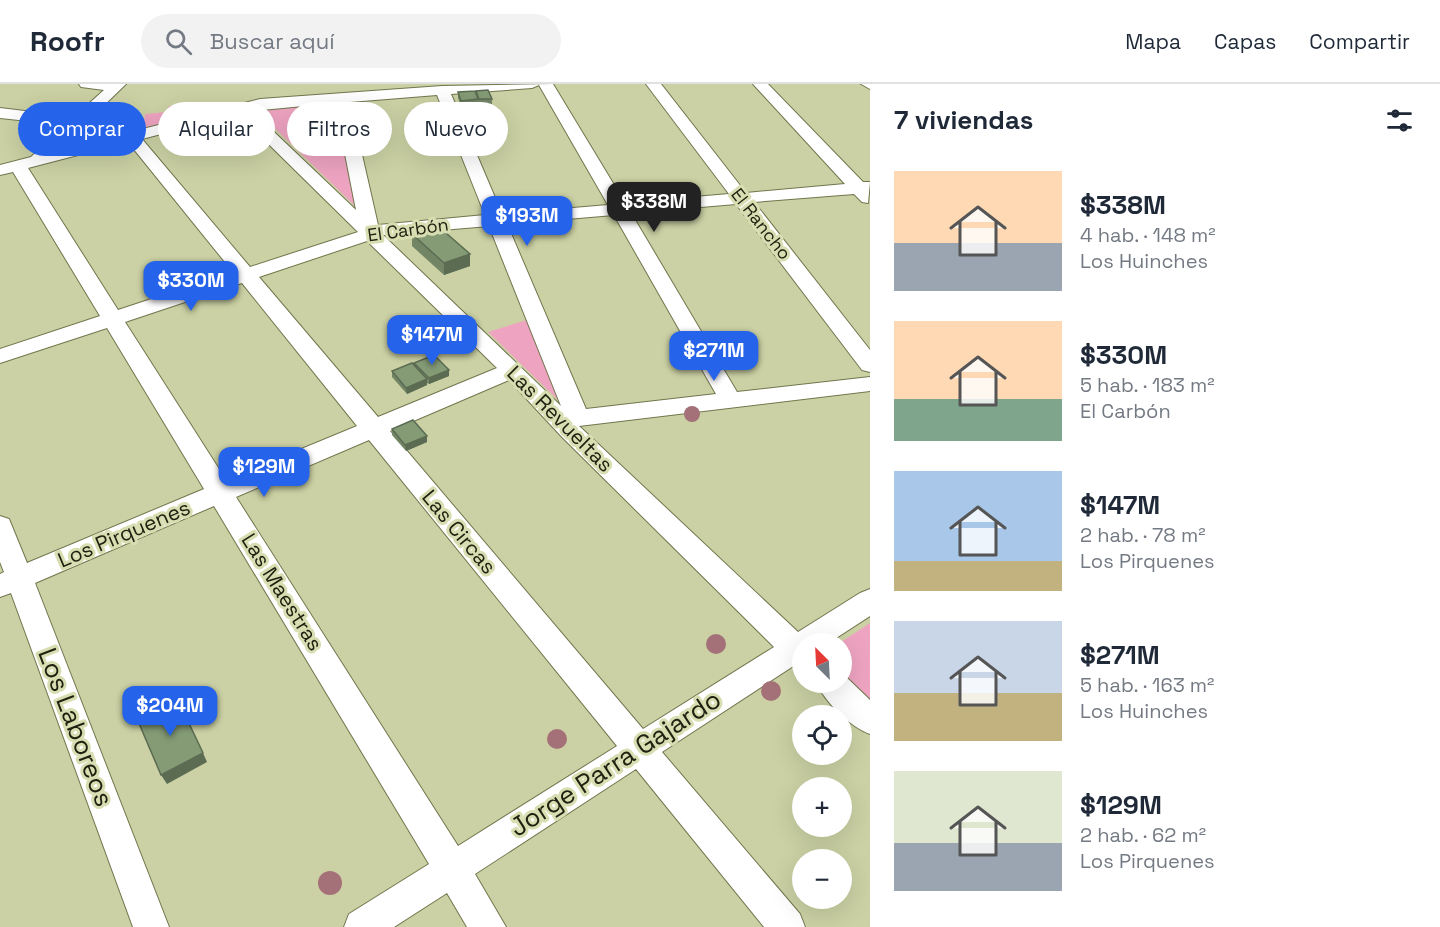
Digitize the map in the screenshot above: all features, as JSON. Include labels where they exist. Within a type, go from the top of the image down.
[{"type":"street","points":[[86,84],[117,86]]},
{"type":"street","points":[[268,102],[522,84]]},
{"type":"street","points":[[546,84],[731,400]]},
{"type":"street","name":"El Rancho","points":[[653,84],[870,365]]},
{"type":"street","points":[[760,84],[866,192]]},
{"type":"street","points":[[100,102],[117,86]]},
{"type":"street","points":[[442,90],[496,220],[570,419],[870,384]]},
{"type":"street","points":[[341,97],[370,233]]},
{"type":"street","points":[[0,113],[18,115]]},
{"type":"street","name":"Las Revueltas","points":[[275,142],[512,369],[570,419],[570,431],[792,645]]},
{"type":"street","name":"Las Circas","points":[[146,154],[787,927]]},
{"type":"street","points":[[13,164],[47,156]]},
{"type":"street","name":"Las Maestras","points":[[13,164],[112,318],[488,927]]},
{"type":"street","name":"El Carbón","points":[[0,356],[370,233],[619,209],[866,192]]},
{"type":"street","name":"Los Pirquenes","points":[[10,582],[512,369]]},
{"type":"street","name":"Los Laboreos","points":[[0,526],[10,582],[151,927]]},
{"type":"street","name":"Jorge Parra Gajardo","points":[[824,633],[870,601]]},
{"type":"street","name":"Jorge Parra Gajardo","points":[[362,927],[639,748],[792,655]]},
{"type":"street","points":[[842,693],[870,720]]},
{"type":"shaded area","points":[[287,107],[287,140],[275,128],[275,109]]},
{"type":"shaded area","points":[[158,113],[158,125],[146,129],[146,114]]},
{"type":"shaded area","points":[[303,156],[346,156],[355,206]]},
{"type":"shaded area","points":[[530,319],[563,395],[558,400],[488,332]]},
{"type":"shaded area","points":[[870,623],[870,701],[852,684],[852,635]]},
{"type":"building","points":[[488,90],[492,99],[479,99],[476,91]]},
{"type":"building","points":[[475,91],[478,99],[461,101],[458,92]]},
{"type":"building","points":[[438,226],[470,254],[444,263],[412,234]]},
{"type":"building","points":[[434,355],[449,370],[429,378],[414,363]]},
{"type":"building","points":[[412,363],[427,379],[406,388],[392,371]]},
{"type":"building","points":[[413,420],[427,436],[405,445],[392,429]]},
{"type":"building","points":[[178,700],[203,753],[161,775],[138,721]]}]
